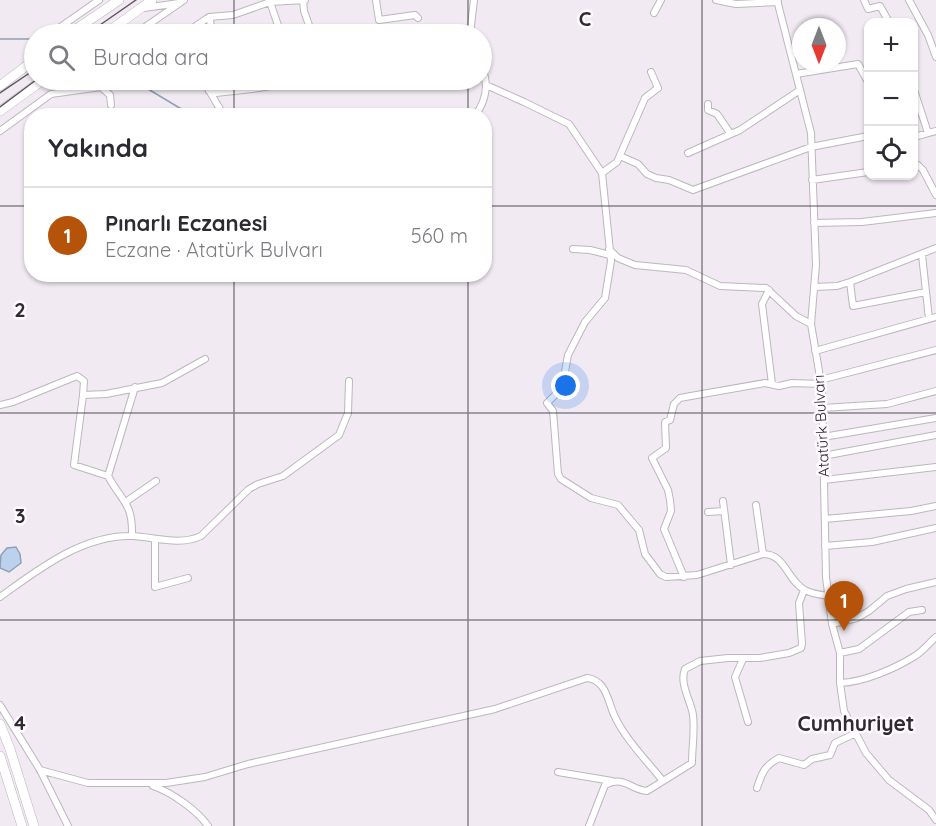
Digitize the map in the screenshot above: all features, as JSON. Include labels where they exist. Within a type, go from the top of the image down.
[{"type":"highway","points":[[84,24],[119,0]]},
{"type":"highway","points":[[119,24],[152,0]]},
{"type":"highway","points":[[0,86],[24,68]]},
{"type":"highway","points":[[1,110],[29,90]]},
{"type":"highway","points":[[0,724],[34,826]]},
{"type":"highway","points":[[0,756],[22,826]]},
{"type":"street","points":[[65,24],[99,0]]},
{"type":"street","points":[[199,24],[209,17],[233,15],[270,2],[304,0],[308,24]]},
{"type":"street","points":[[376,0],[379,20],[410,15],[418,18]]},
{"type":"street","points":[[471,24],[474,0]]},
{"type":"street","points":[[654,13],[661,0]]},
{"type":"street","points":[[716,0],[736,4],[778,1]]},
{"type":"street","points":[[864,0],[868,9],[880,6],[887,18]]},
{"type":"street","points":[[909,0],[928,35],[936,57]]},
{"type":"street","points":[[141,8],[182,1]]},
{"type":"street","points":[[149,24],[182,1]]},
{"type":"street","name":"Atatürk Bulvarı","points":[[778,1],[811,133],[816,265],[811,324],[821,382],[825,546],[829,596],[832,624],[840,653],[840,682],[844,711],[866,753],[889,780],[928,810],[936,820]]},
{"type":"street","points":[[270,2],[278,24]]},
{"type":"street","points":[[209,17],[211,24]]},
{"type":"street","points":[[796,74],[858,64],[864,75]]},
{"type":"street","points":[[602,173],[620,156],[626,144],[627,134],[645,98],[658,88],[651,72]]},
{"type":"street","points":[[492,88],[569,124],[602,173],[609,252],[605,298],[580,331],[568,355],[563,383],[559,391],[547,403],[553,411],[558,474],[567,484],[591,498],[618,505],[639,530],[645,554],[660,574],[666,578],[698,575],[763,554],[770,554],[784,564],[804,590],[829,596]]},
{"type":"street","points":[[46,90],[48,95]]},
{"type":"street","points":[[31,108],[48,95],[81,90]]},
{"type":"street","points":[[104,90],[110,95],[111,105]]},
{"type":"street","points":[[210,92],[248,90]]},
{"type":"street","points":[[480,108],[486,90]]},
{"type":"street","points":[[687,153],[719,141],[730,133],[747,126],[800,90]]},
{"type":"street","points":[[210,92],[219,108]]},
{"type":"street","points":[[918,102],[928,133]]},
{"type":"street","points":[[708,104],[708,110],[717,114],[730,133]]},
{"type":"street","points":[[0,131],[24,113]]},
{"type":"street","points":[[918,136],[936,131]]},
{"type":"street","points":[[620,156],[638,164],[647,174],[693,190],[811,147],[864,137]]},
{"type":"street","points":[[918,165],[936,195]]},
{"type":"street","points":[[812,180],[864,172]]},
{"type":"street","points":[[814,223],[862,222],[936,213]]},
{"type":"street","points":[[814,287],[837,286],[850,282],[936,248]]},
{"type":"street","points":[[573,249],[609,252],[635,265],[686,270],[720,286],[769,290],[796,316],[811,324]]},
{"type":"street","points":[[816,351],[933,318],[926,292],[922,255]]},
{"type":"street","points":[[850,282],[853,306],[926,292]]},
{"type":"street","points":[[769,290],[762,304],[772,384]]},
{"type":"street","points":[[684,577],[664,529],[671,511],[668,490],[652,458],[666,448],[665,422],[670,420],[674,404],[680,398],[765,383],[779,386],[821,382],[936,350]]},
{"type":"street","points":[[83,395],[106,394],[162,383],[205,359]]},
{"type":"street","points":[[0,405],[14,402],[77,376],[84,381],[74,465],[108,476],[114,487],[127,501],[133,526],[132,536]]},
{"type":"street","points":[[0,597],[51,560],[105,538],[132,536],[190,540],[201,536],[249,489],[283,476],[339,435],[348,413],[349,381]]},
{"type":"street","points":[[108,476],[135,387]]},
{"type":"street","points":[[822,408],[887,404],[936,391]]},
{"type":"street","points":[[823,437],[936,418]]},
{"type":"street","points":[[823,456],[936,435]]},
{"type":"street","points":[[824,480],[936,467]]},
{"type":"street","points":[[127,501],[156,481]]},
{"type":"street","points":[[723,501],[731,565]]},
{"type":"street","points":[[756,505],[763,554]]},
{"type":"street","points":[[825,519],[911,512],[936,506]]},
{"type":"street","points":[[708,512],[724,511]]},
{"type":"street","points":[[825,546],[872,542],[936,528]]},
{"type":"street","points":[[155,539],[155,587],[188,578]]},
{"type":"street","points":[[832,624],[857,618],[886,596],[936,582]]},
{"type":"street","points":[[558,772],[601,781],[625,782],[647,791],[692,763],[694,726],[693,714],[683,681],[686,669],[700,661],[760,658],[789,653],[801,648],[799,603],[804,590]]},
{"type":"street","points":[[840,653],[859,649],[909,612],[922,610]]},
{"type":"street","points":[[840,682],[852,682],[903,662],[917,655],[936,637]]},
{"type":"street","points":[[743,659],[735,677],[748,722]]},
{"type":"street","points":[[146,784],[205,777],[248,764],[489,710],[587,678],[602,685],[620,726],[663,781]]},
{"type":"street","points":[[0,705],[39,770],[68,826]]},
{"type":"street","points":[[757,789],[762,770],[773,761],[779,758],[804,765],[812,759],[830,755],[835,743],[856,733]]},
{"type":"street","points":[[39,770],[88,783],[127,781],[163,789],[200,817],[208,826]]},
{"type":"street","points":[[589,826],[605,785],[612,781]]},
{"type":"water","points":[[16,547],[21,563],[9,572],[0,568],[1,555],[7,548]]},
{"type":"waterway","points":[[0,39],[24,39]]},
{"type":"waterway","points":[[150,90],[180,108]]},
{"type":"tram line","points":[[101,24],[136,0]]},
{"type":"tram line","points":[[0,93],[24,77]]},
{"type":"tram line","points":[[0,107],[24,89]]},
{"type":"place","name":"Pınarlı Eczanesi","points":[[844,631]]},
{"type":"district","name":"Cumhuriyet","points":[[856,723]]}]
